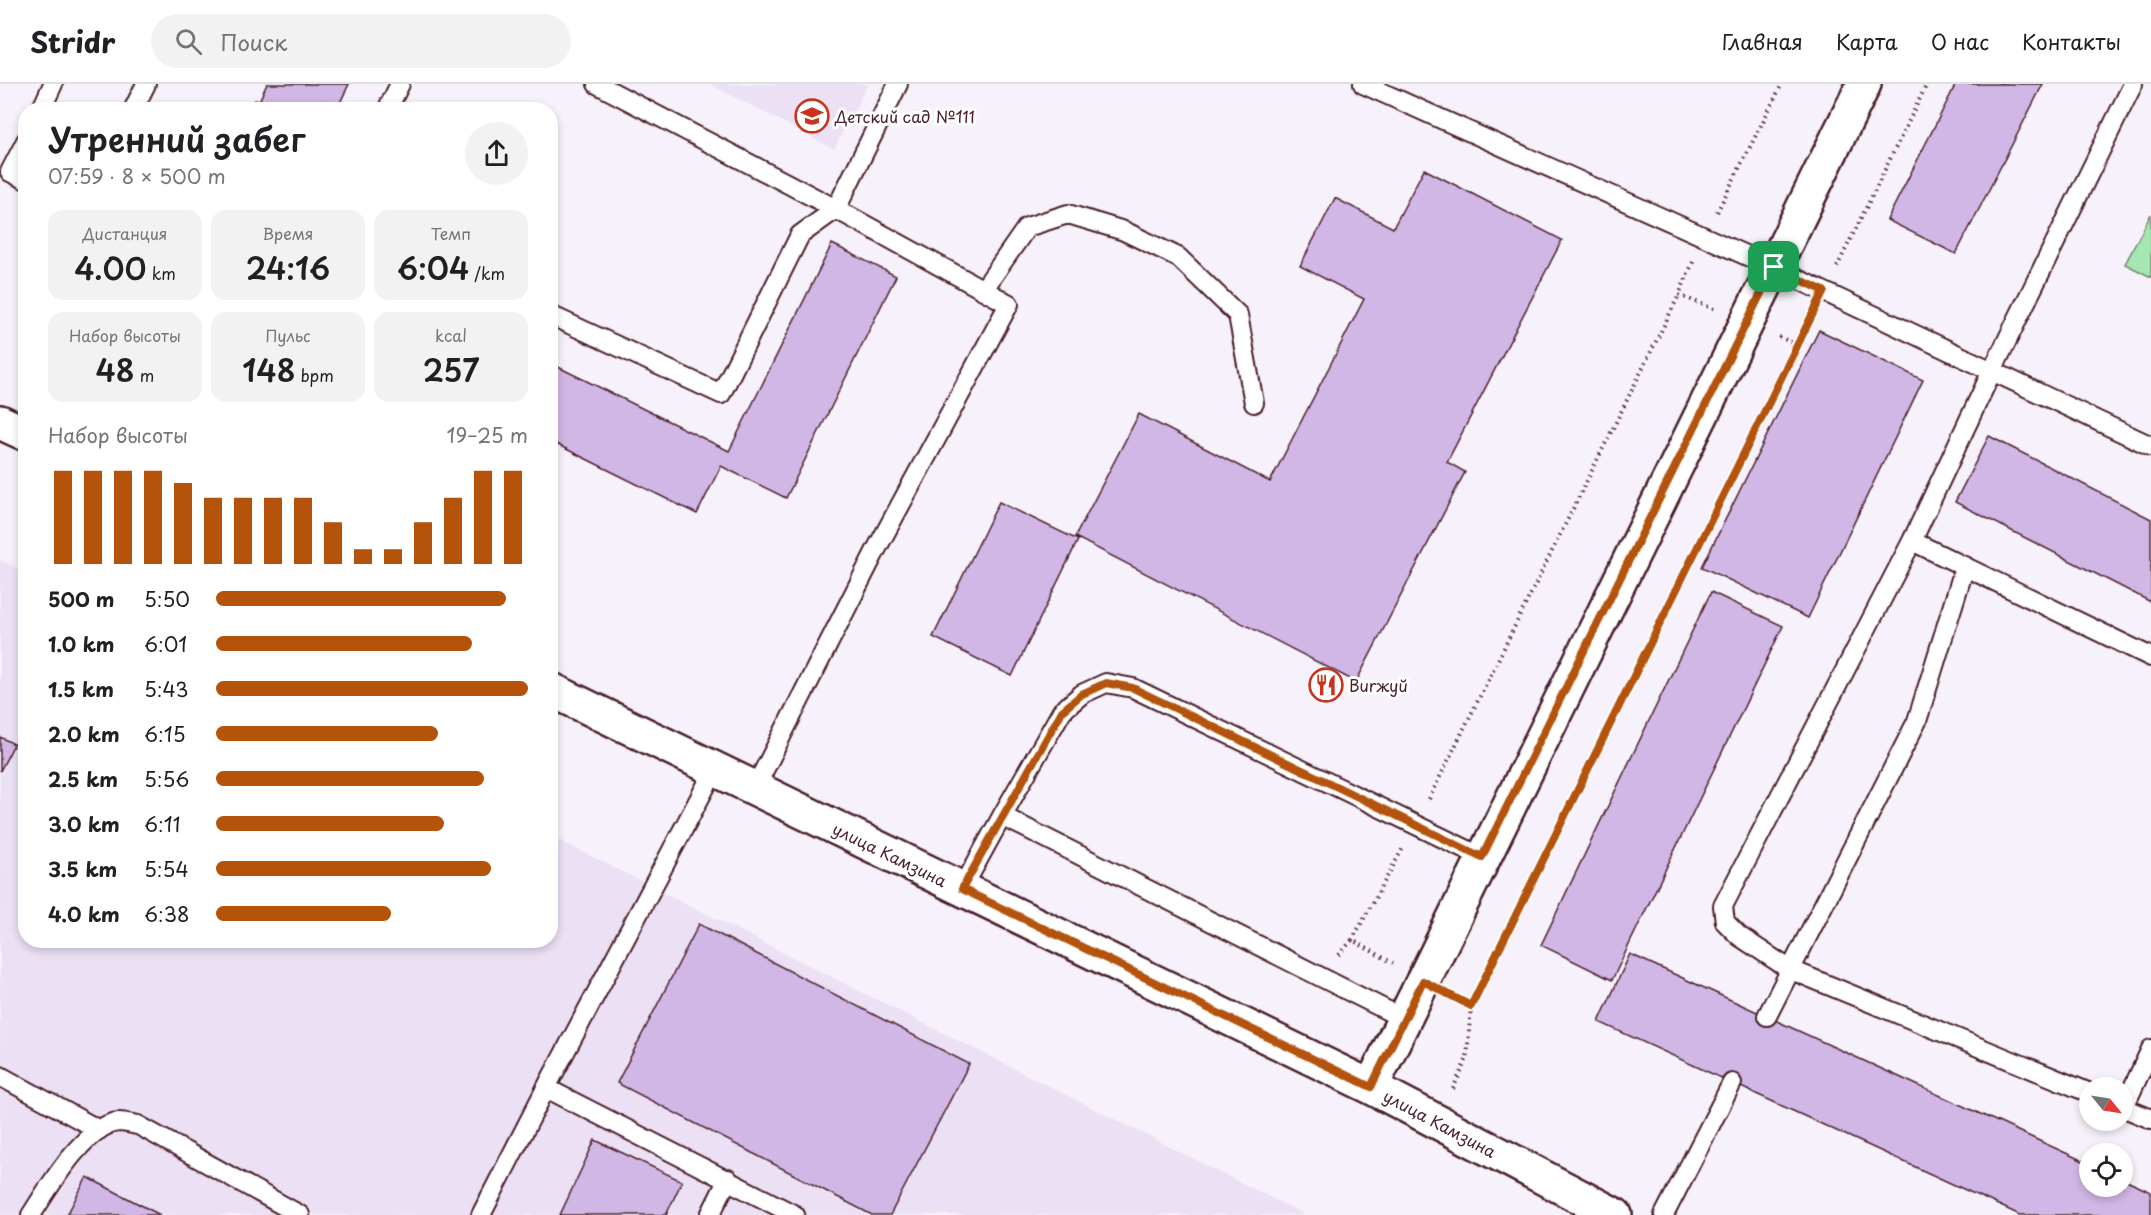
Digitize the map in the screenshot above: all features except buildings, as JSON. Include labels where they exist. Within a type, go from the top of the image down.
[{"type":"main road","points":[[1371,1087],[1482,857],[1864,84]]},
{"type":"main road","name":"улица Камзина","points":[[558,693],[1371,1087],[1615,1215]]},
{"type":"lane","points":[[45,102],[53,84]]},
{"type":"lane","points":[[137,102],[146,84]]},
{"type":"lane","points":[[391,102],[400,84]]},
{"type":"lane","points":[[597,84],[836,209],[1009,304],[876,550],[755,789]]},
{"type":"lane","points":[[558,319],[721,394],[800,235],[836,209],[898,84]]},
{"type":"lane","points":[[1363,84],[1774,267],[2151,446]]},
{"type":"lane","points":[[2079,1088],[1790,969],[1739,936],[1725,922],[1723,906],[1912,541],[1992,371],[2133,84]]},
{"type":"lane","points":[[983,290],[1027,227],[1068,214],[1124,231],[1178,257],[1238,315],[1254,403]]},
{"type":"lane","points":[[1912,541],[2151,657]]},
{"type":"lane","points":[[1767,1016],[1917,721],[1965,566]]},
{"type":"lane","points":[[962,889],[1062,711],[1082,694],[1106,683],[1133,688],[1482,857]]},
{"type":"lane","points":[[481,1215],[715,769]]},
{"type":"lane","points":[[1002,816],[1404,1019]]},
{"type":"lane","points":[[2133,1086],[2151,1049]]},
{"type":"lane","points":[[0,1076],[99,1130]]},
{"type":"lane","points":[[1664,1215],[1732,1083]]},
{"type":"lane","points":[[546,1088],[795,1215]]},
{"type":"lane","points":[[2133,1111],[2151,1119]]},
{"type":"lane","points":[[31,1215],[71,1154],[99,1130],[117,1122],[138,1125],[300,1215]]},
{"type":"lane","points":[[710,1215],[728,1179]]},
{"type":"path","points":[[1437,1122],[1467,1058],[1471,1006],[1927,84]]},
{"type":"path","points":[[1352,940],[1416,825],[1679,295]]},
{"type":"path","points":[[1423,981],[1471,1006]]},
{"type":"shaded area","name":"Детский сад №111","points":[[710,84],[868,84],[834,149]]},
{"type":"shaded area","points":[[0,560],[18,569],[18,948],[558,948],[558,840],[1305,1215],[0,1215]]},
{"type":"green space","points":[[2151,214],[2151,277],[2125,264]]},
{"type":"place","name":"Детский сад №111","points":[[812,116]]},
{"type":"place","name":"Burжуй","points":[[1326,685]]},
{"type":"route","points":[[1774,267],[1824,291],[1471,1006],[1423,981],[1371,1087],[962,889],[1062,711],[1082,694],[1106,683],[1133,688],[1482,857],[1774,267]]}]
